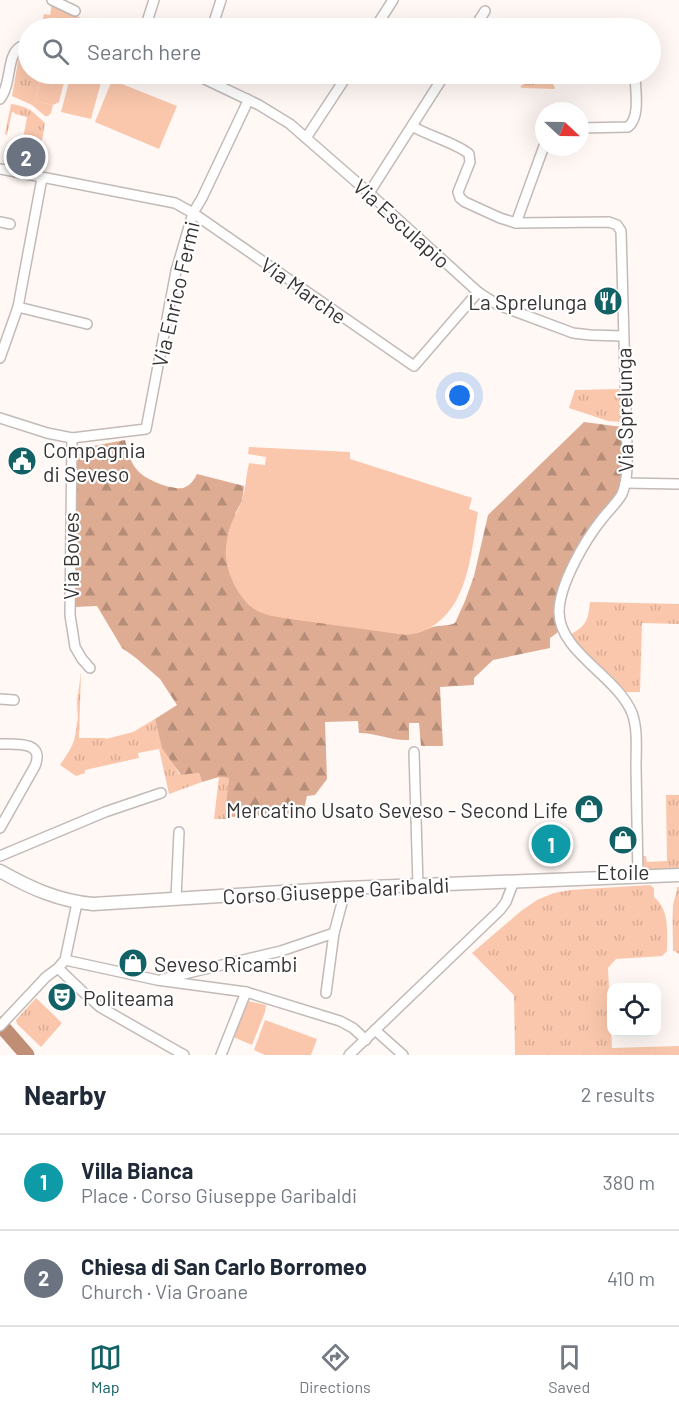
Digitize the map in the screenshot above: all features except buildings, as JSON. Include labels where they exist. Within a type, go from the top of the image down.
[{"type":"main road","name":"Corso Giuseppe Garibaldi","points":[[0,871],[52,896],[77,903],[105,904],[346,888],[679,875]]},
{"type":"street","points":[[52,0],[75,11]]},
{"type":"street","points":[[148,18],[154,0]]},
{"type":"street","points":[[216,18],[221,0]]},
{"type":"street","points":[[381,18],[393,0]]},
{"type":"street","points":[[480,18],[485,11]]},
{"type":"street","points":[[0,99],[6,90],[13,55],[18,48]]},
{"type":"street","name":"Via Esculapio","points":[[217,84],[277,115],[369,193],[478,292],[498,305],[573,333],[623,336]]},
{"type":"street","points":[[306,138],[341,84]]},
{"type":"street","points":[[369,193],[439,84]]},
{"type":"street","points":[[589,128],[628,127],[633,123],[636,116],[634,84]]},
{"type":"street","name":"Via Enrico Fermi","points":[[72,438],[146,429],[174,277],[193,213],[204,196],[247,99]]},
{"type":"street","points":[[412,126],[469,154],[470,162],[458,192],[462,200],[516,223],[540,156]]},
{"type":"street","name":"Via Marche","points":[[0,169],[173,202],[193,213],[414,366],[478,292]]},
{"type":"street","points":[[0,358],[18,307],[42,178]]},
{"type":"street","name":"Via Sprelunga","points":[[516,223],[609,222],[617,225],[621,236],[627,449],[625,483],[617,502],[592,534],[577,560],[562,592],[559,611],[568,640],[614,687],[631,710],[634,719],[638,876]]},
{"type":"street","points":[[18,307],[87,324]]},
{"type":"street","points":[[0,418],[47,433],[72,438]]},
{"type":"street","name":"Via Boves","points":[[72,438],[70,615],[75,647],[90,668]]},
{"type":"street","points":[[625,483],[679,484]]},
{"type":"street","points":[[0,699],[14,700]]},
{"type":"street","points":[[0,744],[28,745],[35,750],[38,756],[0,828]]},
{"type":"street","points":[[414,752],[418,885]]},
{"type":"street","points":[[0,856],[105,812],[161,793]]},
{"type":"street","points":[[176,899],[179,832]]},
{"type":"street","points":[[350,1055],[500,910],[506,902],[514,881]]},
{"type":"street","points":[[326,993],[334,933],[346,888]]},
{"type":"street","points":[[0,1010],[4,1022],[46,977],[62,964],[77,903]]},
{"type":"street","points":[[157,980],[281,951],[334,933]]},
{"type":"street","points":[[62,964],[246,993],[340,1021],[353,1028],[366,1040]]},
{"type":"street","points":[[62,964],[82,992],[100,1007],[184,1055]]},
{"type":"street","points":[[221,1055],[246,993]]},
{"type":"street","points":[[375,1030],[403,1055]]},
{"type":"green space","points":[[52,3],[81,18],[43,18],[44,14],[50,15]]},
{"type":"green space","points":[[18,62],[18,84],[39,84],[35,101],[53,105],[51,113],[45,116],[32,105],[12,96]]},
{"type":"green space","points":[[39,84],[64,84],[59,102],[53,105],[35,101]]},
{"type":"green space","points":[[68,84],[101,84],[91,119],[61,112]]},
{"type":"green space","points":[[110,84],[122,84],[177,106],[159,149],[95,122]]},
{"type":"green space","points":[[523,84],[553,84],[555,89],[523,88],[520,87]]},
{"type":"green space","points":[[11,104],[22,106],[45,123],[42,141],[38,140],[36,150],[22,145],[27,117],[12,112],[7,135],[5,134]]},
{"type":"green space","points":[[621,389],[622,419],[620,422],[608,421],[569,408],[575,390]]},
{"type":"green space","points":[[584,422],[622,427],[624,468],[619,492],[563,578],[556,600],[559,629],[550,638],[550,648],[493,660],[474,678],[474,685],[440,687],[443,746],[421,746],[419,723],[409,723],[409,740],[403,740],[359,733],[358,721],[325,722],[327,779],[315,795],[307,796],[303,813],[224,819],[229,778],[219,777],[202,782],[199,773],[181,775],[162,748],[155,719],[177,705],[160,679],[122,648],[97,606],[74,607],[76,469],[83,448],[125,440],[135,468],[153,481],[166,486],[183,488],[192,482],[197,474],[244,486],[242,501],[235,514],[428,629],[455,623],[474,576],[488,515]]},
{"type":"green space","points":[[249,447],[350,452],[350,459],[472,498],[469,509],[478,512],[470,561],[460,593],[442,619],[428,629],[406,635],[283,618],[262,613],[250,606],[232,580],[226,555],[229,530],[242,500],[249,463],[265,465],[266,457],[248,454]]},
{"type":"green space","points":[[590,602],[679,604],[679,624],[642,623],[640,692],[625,692],[568,636],[585,623]]},
{"type":"green space","points":[[81,672],[79,738],[106,739],[133,732],[155,719],[162,747],[179,774],[199,773],[202,782],[169,794],[159,749],[138,753],[139,758],[85,770],[85,773],[76,776],[60,765],[74,741],[78,720],[77,702]]},
{"type":"green space","points":[[219,777],[229,778],[224,819],[214,819]]},
{"type":"green space","points":[[666,795],[679,795],[679,870],[649,871],[643,867],[641,856],[646,856],[647,862],[667,861]]},
{"type":"green space","points":[[650,885],[654,888],[654,897],[663,908],[665,915],[667,951],[662,956],[616,959],[608,968],[607,1037],[611,1037],[612,1048],[679,1046],[679,1055],[515,1055],[514,995],[472,953],[537,900],[570,890]]},
{"type":"green space","points":[[677,887],[679,887],[679,954],[673,950],[673,906]]},
{"type":"green space","points":[[36,998],[62,1023],[41,1047],[17,1024],[16,1020]]},
{"type":"green space","points":[[248,1001],[266,1005],[252,1045],[233,1037]]},
{"type":"green space","points":[[265,1020],[317,1039],[311,1055],[265,1055],[254,1050]]},
{"type":"waterway","points":[[0,1024],[27,1055]]},
{"type":"place","name":"Chiesa di San Carlo Borromeo","points":[[26,157]]},
{"type":"place","name":"La Sprelunga","points":[[608,301]]},
{"type":"place","name":"Compagnia di Seveso","points":[[22,461]]},
{"type":"place","name":"Mercatino Usato Seveso - Second Life","points":[[589,809]]},
{"type":"place","name":"Etoile","points":[[623,840]]},
{"type":"place","name":"Villa Bianca","points":[[551,844]]},
{"type":"place","name":"Seveso Ricambi","points":[[133,963]]},
{"type":"place","name":"Politeama","points":[[62,997]]}]
